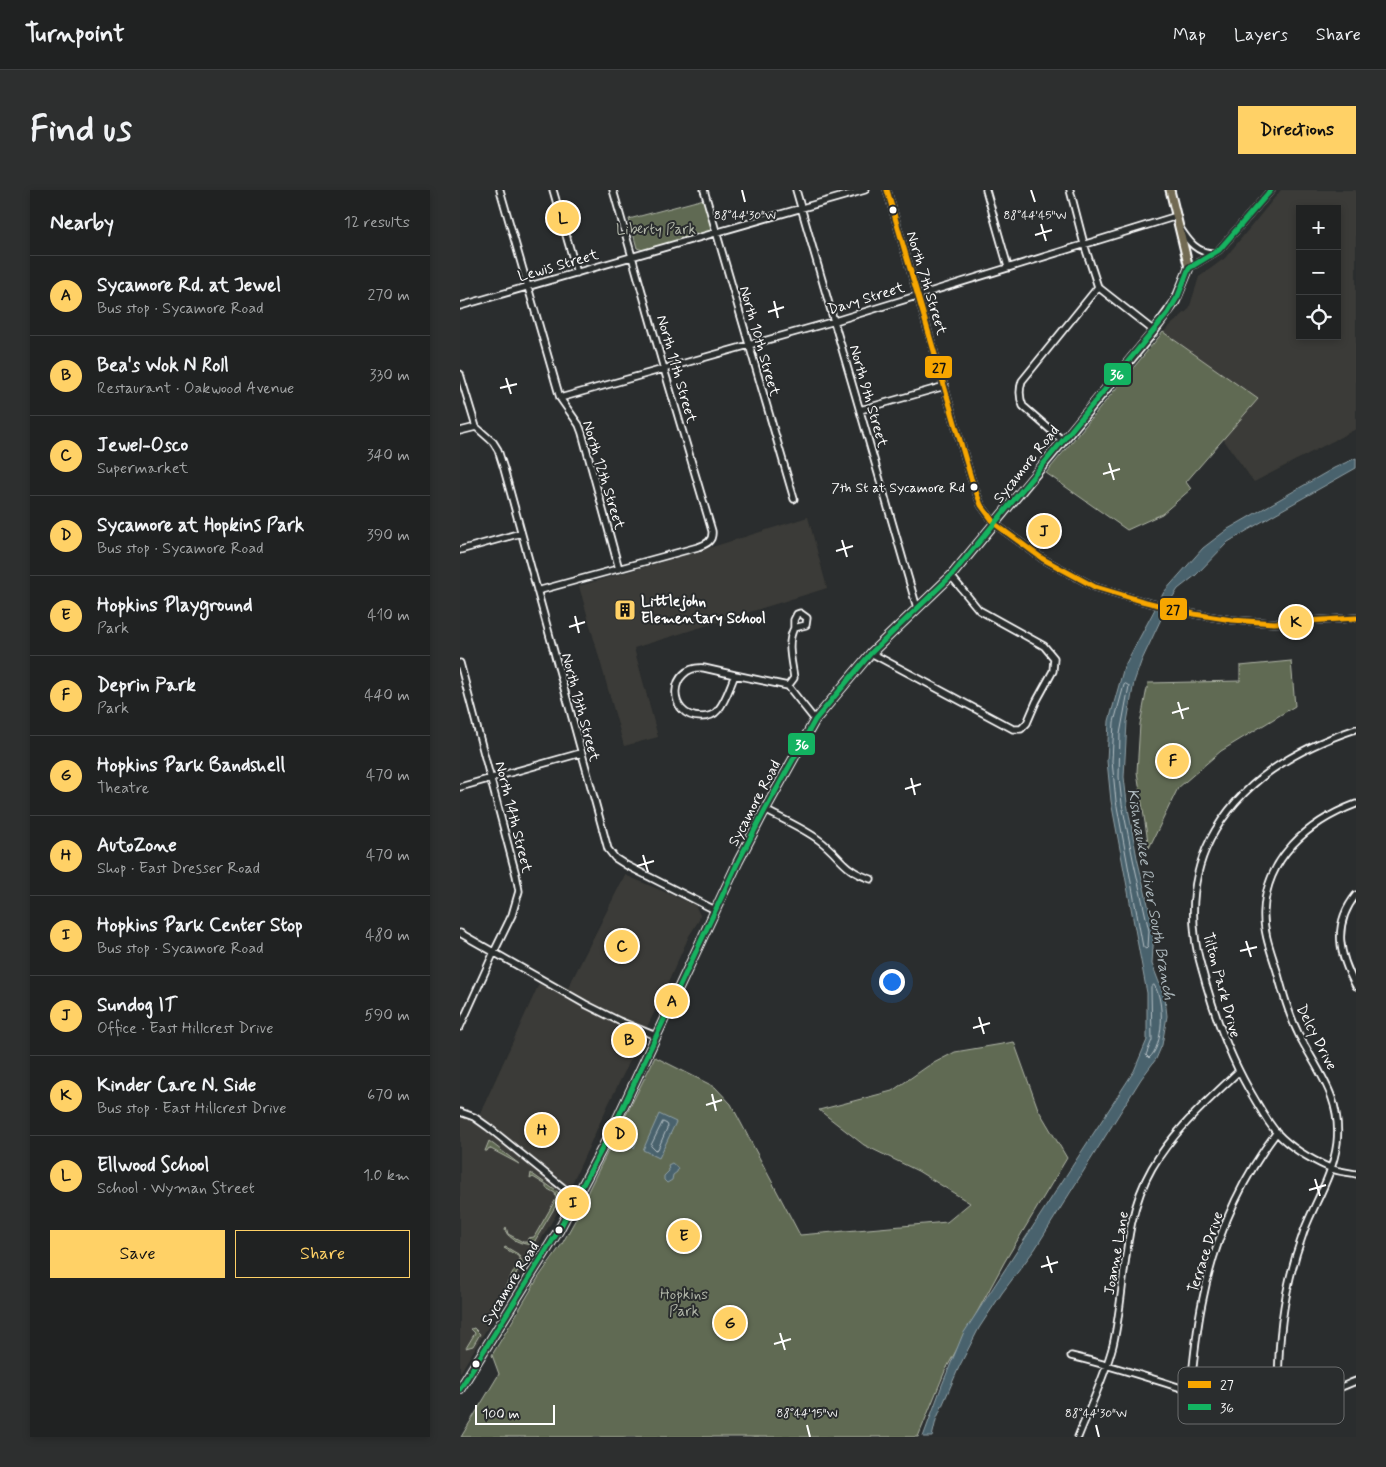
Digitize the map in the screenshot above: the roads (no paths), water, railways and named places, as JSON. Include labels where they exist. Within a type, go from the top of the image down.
[{"type":"main road","points":[[1170,190],[1189,268]]},
{"type":"main road","name":"Sycamore Road","points":[[460,1389],[546,1253],[576,1198],[630,1092],[715,910],[765,810],[815,720],[871,653],[950,576],[995,524],[1062,440],[1154,331],[1175,302],[1189,268]]},
{"type":"street","name":"North 12th Street","points":[[500,190],[560,398],[582,433],[619,569]]},
{"type":"street","points":[[553,190],[577,273]]},
{"type":"street","name":"North 11th Street","points":[[613,190],[712,531],[710,542],[698,547],[619,569]]},
{"type":"street","name":"North 10th Street","points":[[704,190],[794,499]]},
{"type":"street","name":"North 9th Street","points":[[796,190],[918,608]]},
{"type":"street","name":"Lewis Street","points":[[460,306],[865,190]]},
{"type":"street","name":"North 7th Street","points":[[887,190],[975,487],[981,505],[995,524],[1035,554],[1071,575],[1095,587],[1142,601],[1219,619],[1262,623],[1356,618]]},
{"type":"street","points":[[986,190],[1008,267]]},
{"type":"street","points":[[1070,190],[1084,244],[1098,287],[1154,331]]},
{"type":"street","points":[[1189,268],[1214,254],[1272,190]]},
{"type":"street","name":"Davy Street","points":[[560,398],[835,321],[1177,216]]},
{"type":"street","points":[[1179,227],[1196,248],[1204,253],[1214,254]]},
{"type":"street","points":[[1062,440],[1024,406],[1020,399],[1019,388],[1022,381],[1098,287]]},
{"type":"street","points":[[460,374],[476,427],[460,431]]},
{"type":"street","points":[[860,410],[945,386]]},
{"type":"street","name":"North 13th Street","points":[[476,427],[493,442],[498,450],[605,842],[611,854],[626,865],[715,910]]},
{"type":"street","points":[[460,550],[521,533]]},
{"type":"street","points":[[537,591],[619,569]]},
{"type":"street","points":[[871,653],[1013,729],[1023,728],[1053,671],[1054,658],[1044,646],[979,610],[950,576]]},
{"type":"street","points":[[788,686],[794,678],[790,642],[794,628]]},
{"type":"street","name":"North 14th Street","points":[[460,663],[519,891],[512,916],[460,1027]]},
{"type":"street","points":[[735,675],[722,706],[713,714],[701,717],[691,716],[678,704],[676,697],[677,685],[682,675],[690,670],[700,668],[735,675],[788,686],[815,720]]},
{"type":"street","name":"Tilton Park Drive","points":[[1356,729],[1302,750],[1278,765],[1252,785],[1237,800],[1222,820],[1210,841],[1196,882],[1194,900],[1195,941],[1217,1022],[1238,1072],[1257,1104],[1277,1132],[1302,1152],[1332,1169],[1356,1174]]},
{"type":"street","points":[[460,787],[581,754]]},
{"type":"street","name":"Delcy Drive","points":[[1278,1367],[1280,1332],[1287,1285],[1311,1211],[1332,1169],[1338,1131],[1334,1101],[1327,1083],[1299,1034],[1290,1012],[1267,935],[1264,912],[1269,883],[1278,863],[1288,848],[1313,826],[1340,810],[1356,804]]},
{"type":"street","points":[[765,810],[821,841],[847,868],[870,879]]},
{"type":"street","points":[[1356,895],[1344,917],[1340,935],[1344,960],[1356,986]]},
{"type":"street","points":[[460,933],[585,1004],[619,1021],[656,1036]]},
{"type":"street","name":"Joanne Lane","points":[[1080,1436],[1113,1344],[1131,1222],[1145,1182],[1162,1152],[1176,1134],[1238,1072]]},
{"type":"street","points":[[460,1112],[474,1117],[488,1127],[576,1198]]},
{"type":"street","name":"Terrace Drive","points":[[1193,1367],[1200,1311],[1214,1255],[1241,1190],[1277,1132]]},
{"type":"street","points":[[1072,1356],[1106,1364],[1178,1387]]},
{"type":"street","points":[[1344,1385],[1356,1381]]},
{"type":"water","points":[[1356,458],[1356,468],[1228,542],[1196,575],[1178,589],[1168,604],[1141,662],[1134,682],[1127,722],[1124,777],[1137,858],[1154,930],[1152,964],[1165,998],[1167,1016],[1162,1045],[1156,1059],[1141,1079],[1035,1249],[979,1328],[959,1367],[936,1420],[932,1437],[923,1437],[963,1334],[1134,1071],[1147,1040],[1147,993],[1111,801],[1107,761],[1109,721],[1124,667],[1164,592],[1203,548],[1228,529],[1334,468]]},
{"type":"water","points":[[659,1114],[676,1122],[659,1158],[643,1150]]},
{"type":"water","points":[[629,1134],[638,1138],[634,1148],[625,1144]]},
{"type":"water","points":[[672,1163],[678,1168],[677,1172],[673,1175],[672,1180],[667,1183],[664,1180],[664,1176],[669,1171],[668,1165]]},
{"type":"place","name":"Ellwood School","points":[[563,218]]},
{"type":"place","name":"7th St at Sycamore Rd","points":[[974,487]]},
{"type":"place","name":"Sundog IT","points":[[1044,531]]},
{"type":"place","name":"Littlejohn Elementary School","points":[[625,610]]},
{"type":"place","name":"Kinder Care N. Side","points":[[1296,622]]},
{"type":"place","name":"Deprin Park","points":[[1173,761]]},
{"type":"place","name":"Jewel-Osco","points":[[622,946]]},
{"type":"place","name":"Sycamore Rd. at Jewel","points":[[672,1001]]},
{"type":"place","name":"Bea's Wok N Roll","points":[[629,1040]]},
{"type":"place","name":"AutoZone","points":[[542,1130]]},
{"type":"place","name":"Sycamore at Hopkins Park","points":[[620,1134]]},
{"type":"place","name":"Hopkins Park Center Stop","points":[[573,1203]]},
{"type":"place","name":"Hopkins Playground","points":[[684,1236]]},
{"type":"place","name":"Hopkins Park Bandshell","points":[[730,1323]]},
{"type":"park label","name":"Liberty Park","points":[[656,229]]},
{"type":"park label","name":"Hopkins Park","points":[[684,1302]]},
{"type":"water label","name":"Kishwaukee River South Branch","points":[[1152,894]]}]
